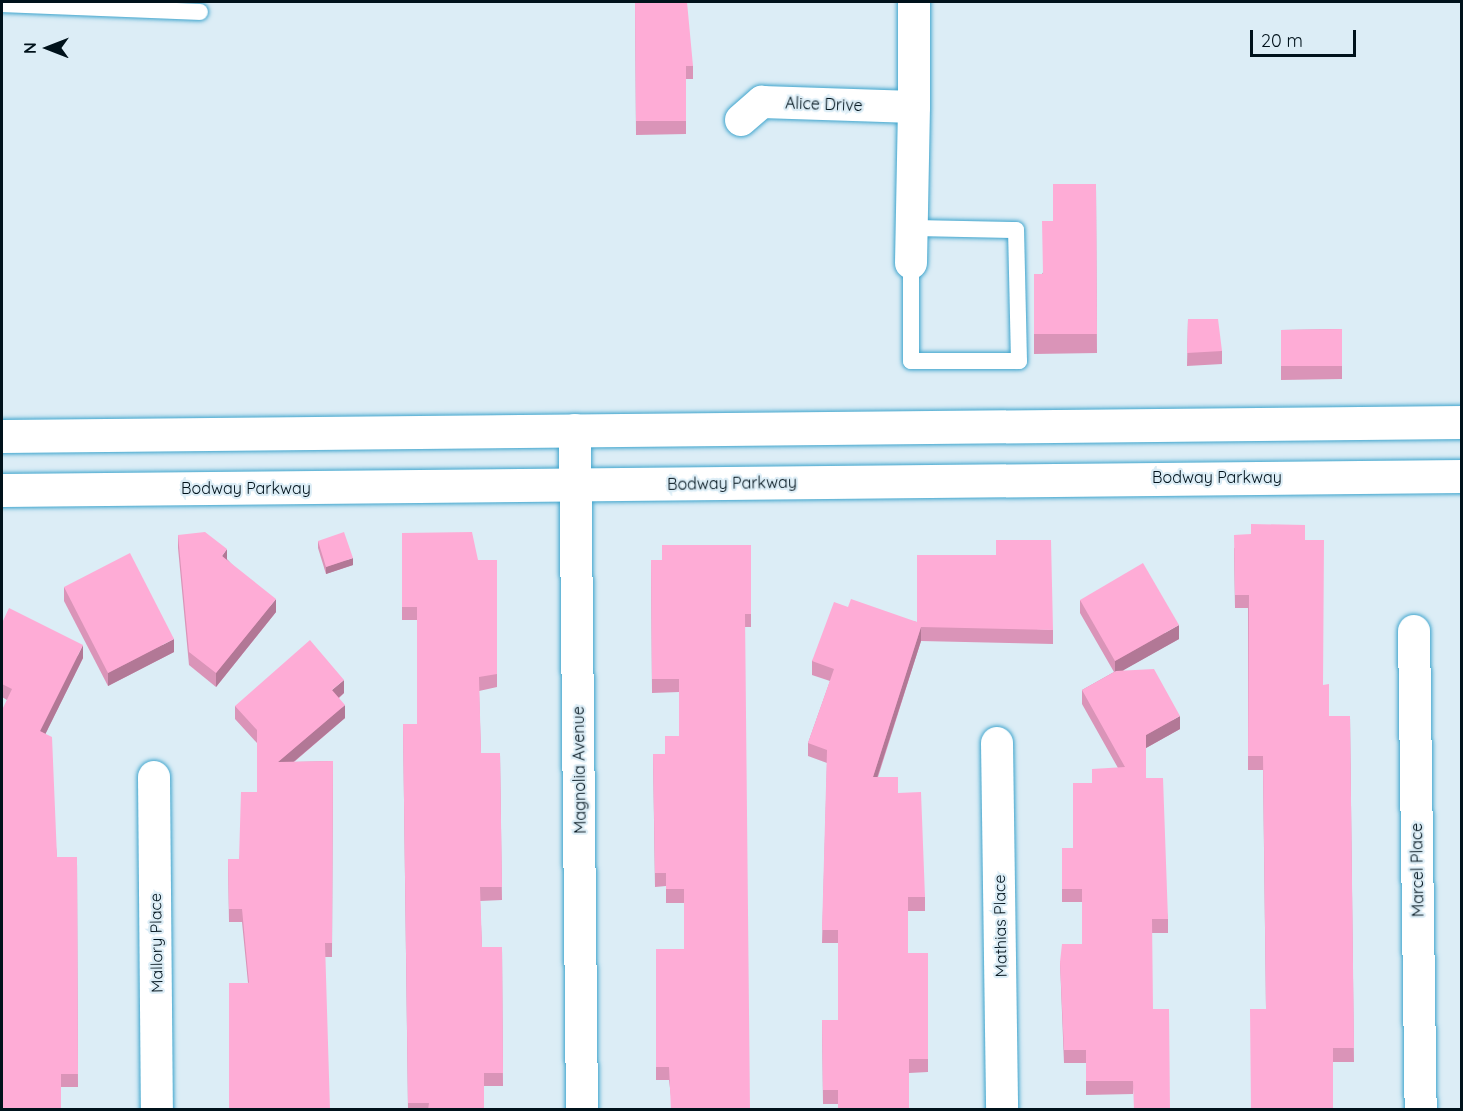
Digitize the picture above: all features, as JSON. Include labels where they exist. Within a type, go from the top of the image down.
[{"type":"street","points":[[911,263],[914,2]]},
{"type":"street","name":"Alice Drive","points":[[741,120],[762,102],[914,107]]},
{"type":"street","points":[[2,436],[1461,422]]},
{"type":"street","name":"Magnolia Avenue","points":[[575,430],[582,1110]]},
{"type":"street","name":"Bodway Parkway","points":[[2,490],[576,486],[1025,477],[1461,476]]},
{"type":"street","name":"Marcel Place","points":[[1414,631],[1420,1110]]},
{"type":"street","name":"Mathias Place","points":[[997,743],[1002,1110]]},
{"type":"street","name":"Mallory Place","points":[[154,777],[157,1110]]},
{"type":"lane","points":[[2,4],[200,12]]},
{"type":"lane","points":[[911,228],[1016,230],[1018,361],[911,361],[911,263]]},
{"type":"building","points":[[635,2],[687,2],[693,66],[686,66],[686,121],[636,121]]},
{"type":"building","points":[[1053,184],[1096,184],[1097,334],[1034,334],[1034,274],[1043,274],[1042,221],[1053,221]]},
{"type":"building","points":[[1188,319],[1218,319],[1222,351],[1187,353]]},
{"type":"building","points":[[1342,329],[1342,366],[1281,366],[1281,330]]},
{"type":"building","points":[[1251,524],[1305,525],[1305,540],[1324,540],[1323,685],[1329,684],[1329,716],[1350,716],[1354,1048],[1333,1048],[1333,1110],[1251,1110],[1250,1009],[1266,1009],[1263,756],[1248,756],[1249,595],[1235,595],[1234,535],[1251,534]]},
{"type":"building","points":[[205,532],[227,549],[222,556],[276,599],[216,673],[189,652],[178,535]]},
{"type":"building","points":[[344,532],[353,558],[326,567],[318,541]]},
{"type":"building","points":[[472,532],[478,560],[497,560],[497,674],[479,677],[481,753],[500,753],[502,887],[480,887],[482,947],[502,947],[503,1073],[484,1073],[484,1110],[428,1110],[429,1103],[408,1103],[403,724],[417,724],[417,607],[402,607],[402,533]]},
{"type":"building","points":[[996,540],[1051,540],[1053,630],[921,627],[873,777],[898,777],[898,793],[921,792],[925,897],[908,897],[908,953],[928,953],[928,1059],[909,1059],[909,1110],[838,1110],[838,1090],[823,1090],[822,1020],[838,1020],[838,930],[822,930],[827,750],[808,743],[834,669],[812,661],[834,602],[848,607],[851,599],[917,622],[917,555],[996,555]]},
{"type":"building","points":[[662,545],[751,545],[751,614],[745,614],[750,1110],[671,1110],[669,1067],[656,1067],[656,949],[684,949],[684,889],[666,889],[666,873],[655,873],[653,754],[665,754],[665,736],[679,736],[679,679],[652,679],[651,560],[662,560]]},
{"type":"building","points":[[130,553],[174,639],[108,673],[64,587]]},
{"type":"building","points":[[1143,563],[1179,625],[1115,661],[1080,600]]},
{"type":"building","points":[[9,608],[83,645],[40,731],[52,737],[57,857],[77,857],[78,1074],[61,1074],[61,1110],[2,1110],[2,710],[12,689],[2,684],[2,623]]},
{"type":"building","points":[[310,640],[344,680],[332,690],[345,705],[278,762],[333,761],[332,943],[325,943],[330,1110],[229,1110],[229,983],[249,983],[242,909],[229,909],[228,859],[239,859],[241,792],[257,792],[257,730],[235,706]]},
{"type":"building","points":[[1154,669],[1180,716],[1146,735],[1146,778],[1163,778],[1168,919],[1152,919],[1153,1009],[1169,1009],[1170,1110],[1134,1110],[1133,1081],[1086,1081],[1086,1050],[1064,1050],[1060,962],[1062,944],[1082,944],[1082,889],[1062,889],[1062,848],[1073,848],[1073,783],[1092,783],[1092,769],[1125,767],[1082,690],[1116,671]]}]
